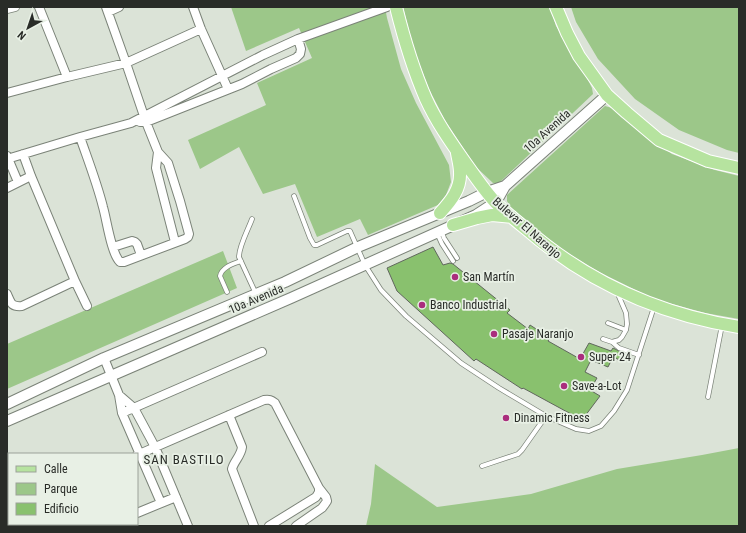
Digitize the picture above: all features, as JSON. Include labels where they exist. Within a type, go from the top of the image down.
[{"type":"main road","name":"Bulevar El Naranjo","points":[[396,7],[417,78],[440,124],[455,148],[487,192],[512,217],[559,256],[616,289],[655,306],[688,316],[739,327]]},
{"type":"main road","points":[[556,7],[567,33],[580,56],[607,95],[659,140],[708,161],[739,168]]},
{"type":"main road","points":[[440,213],[455,195],[460,182],[460,171],[455,148]]},
{"type":"main road","points":[[453,225],[492,215],[512,217]]},
{"type":"street","points":[[7,9],[14,7]]},
{"type":"street","points":[[39,7],[67,77]]},
{"type":"street","points":[[80,137],[103,207],[117,260],[124,262],[188,237],[189,234],[168,163],[158,152],[107,9],[119,7]]},
{"type":"street","points":[[193,7],[201,30],[228,89]]},
{"type":"street","points":[[145,119],[262,55],[298,39],[387,7]]},
{"type":"street","points":[[7,93],[126,63],[201,30]]},
{"type":"street","points":[[18,182],[7,158],[145,119],[242,84],[270,69],[296,58],[300,54],[301,48],[298,39]]},
{"type":"street","points":[[235,70],[242,84]]},
{"type":"street","name":"10a Avenida","points":[[7,421],[291,298],[476,215],[496,202],[505,186],[607,95]]},
{"type":"street","points":[[158,152],[156,168],[176,242]]},
{"type":"street","points":[[23,154],[75,281],[88,306]]},
{"type":"street","points":[[7,188],[31,176]]},
{"type":"street","name":"10a Avenida","points":[[7,404],[104,358],[284,282],[358,247],[469,201],[487,192],[505,186]]},
{"type":"street","points":[[113,247],[132,241],[137,244],[141,255]]},
{"type":"street","points":[[7,294],[12,304],[16,307],[22,306],[75,281]]},
{"type":"street","points":[[284,282],[291,298]]},
{"type":"street","points":[[122,413],[262,352]]},
{"type":"street","points":[[104,358],[119,395],[122,413],[138,453]]},
{"type":"street","points":[[119,395],[134,408],[155,447],[188,526]]},
{"type":"street","points":[[161,503],[138,454],[264,400],[270,400],[275,403],[327,501],[322,508],[296,526]]},
{"type":"street","points":[[229,415],[242,447],[241,453],[233,464],[232,469],[254,526]]},
{"type":"street","points":[[269,526],[316,497],[319,492],[319,488]]},
{"type":"street","points":[[138,513],[176,496]]},
{"type":"lane","points":[[294,196],[314,245],[350,231],[365,265],[381,290],[406,316],[461,363],[546,416],[576,429],[589,431],[601,426],[614,411],[627,390],[655,306]]},
{"type":"lane","points":[[252,219],[239,254],[256,294]]},
{"type":"lane","points":[[439,231],[442,244],[455,259]]},
{"type":"lane","points":[[227,292],[220,274],[224,269],[241,260]]},
{"type":"lane","points":[[612,342],[619,340],[622,337],[626,330],[627,324],[626,313],[616,289]]},
{"type":"lane","points":[[608,324],[626,330]]},
{"type":"lane","points":[[708,397],[722,324]]},
{"type":"lane","points":[[603,339],[612,342],[619,348],[639,355]]},
{"type":"lane","points":[[482,466],[518,454],[546,416]]},
{"type":"green space","points":[[231,7],[385,7],[401,69],[416,103],[449,165],[451,182],[446,195],[438,205],[368,235],[360,219],[317,237],[295,184],[263,194],[239,147],[200,169],[188,140],[266,105],[257,83],[312,58],[299,28],[246,51]]},
{"type":"green space","points":[[403,7],[550,7],[556,26],[588,80],[593,94],[499,183],[493,183],[476,167],[446,122],[429,89],[414,50]]},
{"type":"green space","points":[[571,7],[739,7],[739,153],[727,150],[679,130],[635,99],[598,59],[576,22]]},
{"type":"green space","points":[[605,106],[612,108],[645,135],[672,154],[715,170],[739,176],[739,319],[705,313],[654,299],[601,273],[557,247],[511,208],[507,201],[507,195]]},
{"type":"green space","points":[[223,251],[237,288],[7,389],[7,344]]},
{"type":"green space","points":[[739,448],[739,526],[366,526],[371,504],[375,464],[437,507],[531,494],[617,469]]},
{"type":"building","name":"Pasaje Naranjo","points":[[433,247],[443,265],[450,263],[453,264],[510,310],[507,313],[528,329],[530,325],[550,338],[548,341],[580,359],[589,343],[611,351],[613,348],[625,354],[622,361],[613,357],[608,367],[591,360],[585,372],[597,378],[590,390],[600,396],[582,420],[523,388],[522,389],[476,359],[474,361],[397,291],[387,268]]},
{"type":"place","name":"San Martín","points":[[455,277]]},
{"type":"place","name":"Banco Industrial","points":[[422,305]]},
{"type":"place","name":"Pasaje Naranjo","points":[[494,334]]},
{"type":"place","name":"Super 24","points":[[581,357]]},
{"type":"place","name":"Save-a-Lot","points":[[564,386]]},
{"type":"place","name":"Dinamic Fitness","points":[[506,418]]},
{"type":"district","name":"SAN BASTILO","points":[[184,459]]}]
